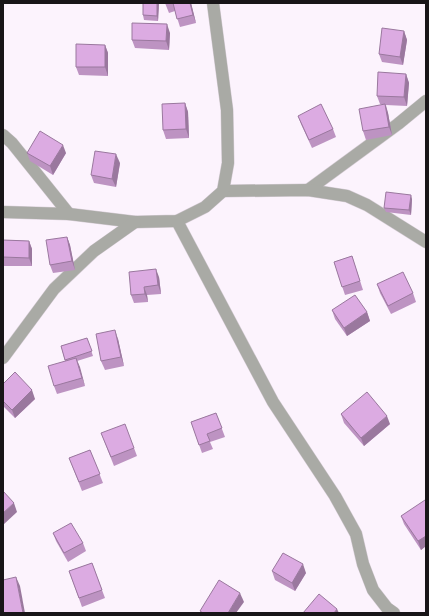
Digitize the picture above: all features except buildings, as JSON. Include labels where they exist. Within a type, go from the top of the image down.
[{"type":"street","points":[[3,212],[69,214],[135,222],[177,221],[205,207],[223,191],[228,163],[227,110],[213,3]]},
{"type":"street","points":[[308,190],[398,124],[426,101]]},
{"type":"street","points":[[3,135],[12,143],[69,214]]},
{"type":"street","points":[[223,191],[308,190],[347,196],[367,205],[426,242]]},
{"type":"street","points":[[177,221],[273,402],[336,496],[356,534],[362,564],[373,590],[387,608],[394,613]]},
{"type":"street","points":[[3,358],[54,289],[94,251],[135,222]]}]
